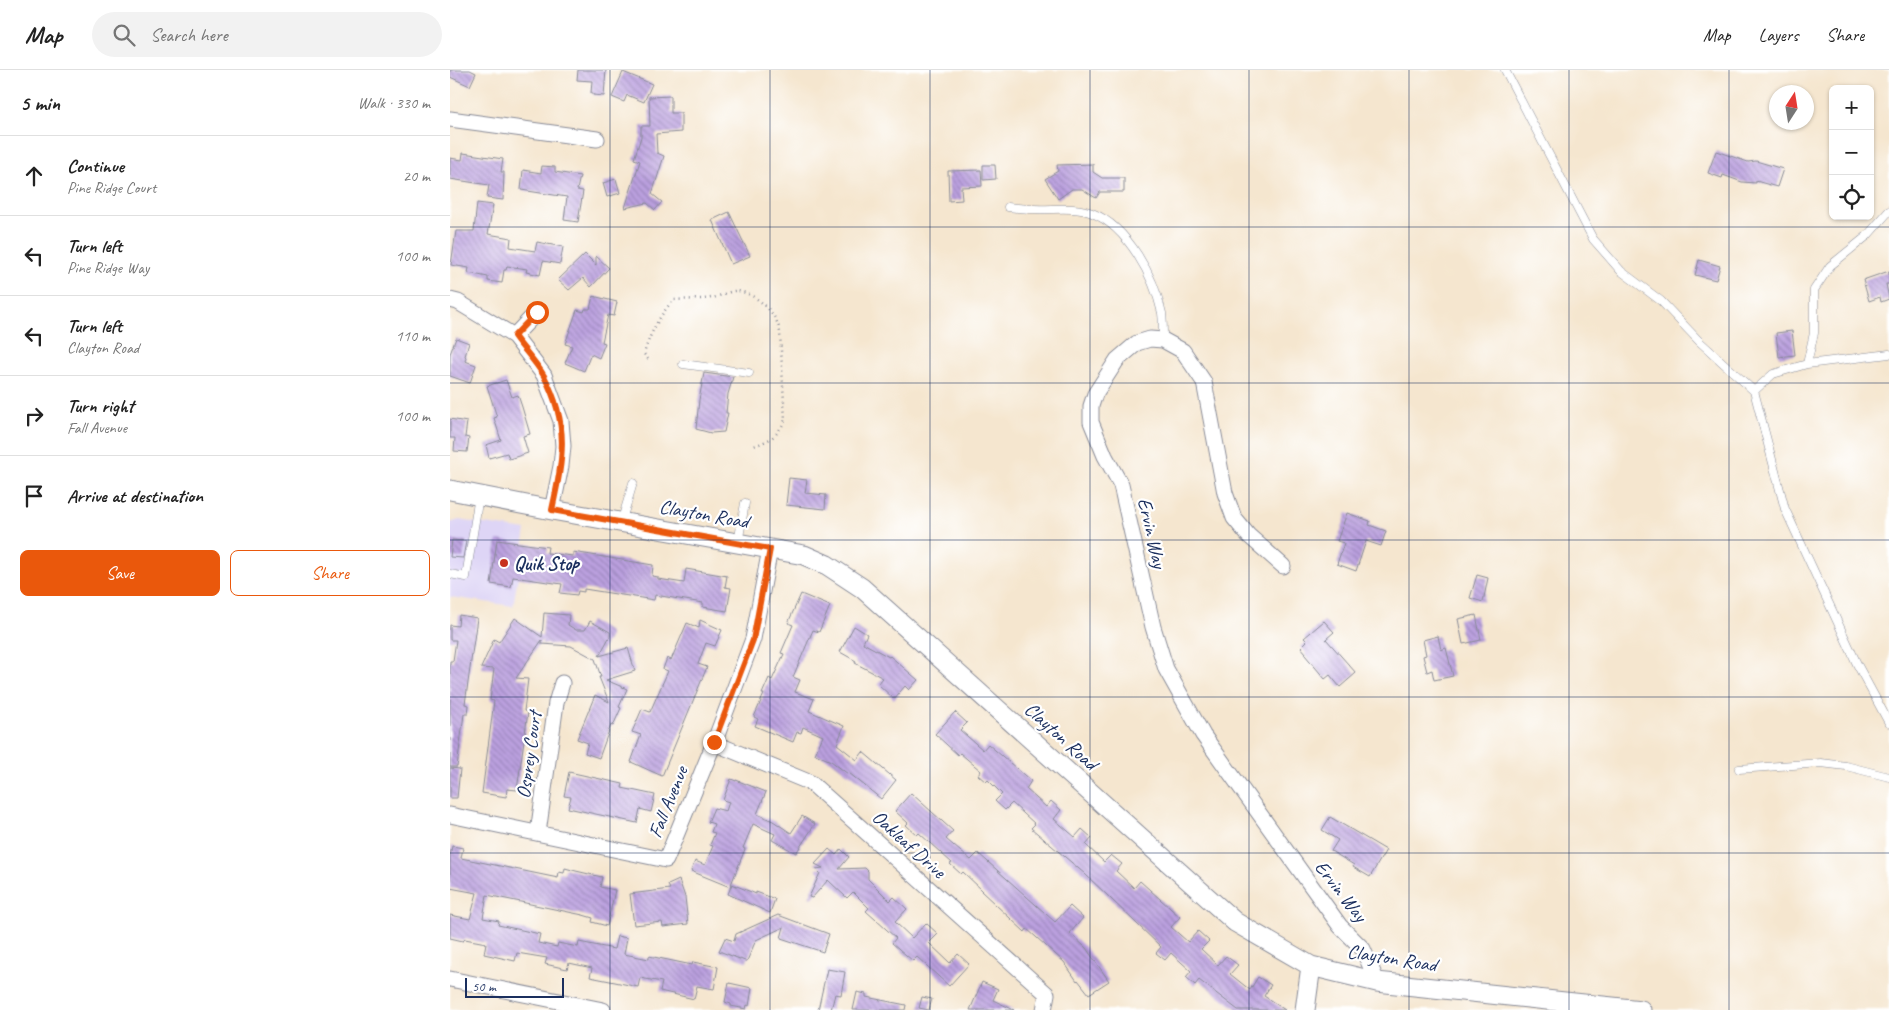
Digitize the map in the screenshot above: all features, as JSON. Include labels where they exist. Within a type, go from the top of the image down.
[{"type":"street","points":[[450,118],[597,138]]},
{"type":"street","points":[[450,300],[458,302],[514,336],[544,376],[561,421],[561,466],[552,510]]},
{"type":"street","points":[[514,336],[537,312]]},
{"type":"street","name":"Ervin Way","points":[[1163,340],[1150,339],[1137,342],[1117,360],[1095,394],[1090,406],[1091,422],[1105,456],[1121,485],[1153,627],[1166,669],[1203,735],[1340,926],[1363,949],[1377,982]]},
{"type":"street","points":[[1163,340],[1183,351],[1204,382],[1225,493],[1234,518],[1248,535],[1283,566]]},
{"type":"street","name":"Clayton Road","points":[[450,490],[804,555],[827,565],[862,588],[1235,922],[1311,966],[1377,982],[1641,1010]]},
{"type":"street","name":"Fall Avenue","points":[[450,815],[666,860],[753,640],[770,549]]},
{"type":"street","name":"Osprey Court","points":[[538,833],[556,703],[562,683]]},
{"type":"street","name":"Oakleaf Drive","points":[[714,742],[811,783],[1047,994],[1044,1010]]},
{"type":"street","points":[[1305,1010],[1311,966]]},
{"type":"street","points":[[450,979],[603,1010]]},
{"type":"lane","points":[[1505,70],[1593,239],[1621,271],[1661,301],[1699,341],[1754,390],[1785,509],[1857,664],[1889,723]]},
{"type":"lane","points":[[1008,207],[1072,209],[1091,212],[1108,222],[1130,243],[1146,268],[1155,289],[1162,315],[1163,340]]},
{"type":"lane","points":[[1807,364],[1814,333],[1814,290],[1830,266],[1867,236],[1889,212]]},
{"type":"lane","points":[[1754,390],[1773,374],[1807,364],[1889,354]]},
{"type":"lane","points":[[683,364],[749,373]]},
{"type":"lane","points":[[621,522],[632,483]]},
{"type":"lane","points":[[450,574],[466,577],[479,494]]},
{"type":"lane","points":[[738,543],[745,503]]},
{"type":"lane","points":[[1739,769],[1821,763],[1846,766],[1889,777]]},
{"type":"path","points":[[648,359],[644,354],[648,338],[660,316],[673,300],[713,298],[737,290],[751,296],[766,307],[778,321],[780,332],[785,420],[779,432],[767,441],[751,447]]},
{"type":"shaded area","points":[[459,520],[526,530],[513,606],[450,597],[450,523]]},
{"type":"building","points":[[450,70],[470,70],[476,73],[470,86],[450,77]]},
{"type":"building","points":[[578,70],[606,70],[604,96],[591,93],[592,81],[577,80]]},
{"type":"building","points":[[623,72],[652,84],[644,102],[627,95],[624,102],[612,97]]},
{"type":"building","points":[[671,96],[671,113],[681,113],[681,132],[656,134],[657,153],[664,156],[652,194],[662,202],[655,210],[647,203],[625,208],[640,161],[634,159],[641,137],[641,126],[650,126],[649,97]]},
{"type":"building","points":[[1716,151],[1748,162],[1756,161],[1783,169],[1777,187],[1756,181],[1756,183],[1742,182],[1723,175],[1722,178],[1708,173]]},
{"type":"building","points":[[463,153],[503,159],[501,172],[504,172],[503,200],[487,198],[489,185],[450,179],[450,158],[462,160]]},
{"type":"building","points":[[1093,164],[1093,172],[1102,178],[1124,178],[1124,192],[1100,192],[1096,198],[1082,189],[1072,189],[1058,199],[1045,179],[1058,171],[1057,165]]},
{"type":"building","points":[[983,165],[995,165],[996,179],[983,180]]},
{"type":"building","points":[[542,166],[555,167],[555,172],[580,176],[577,190],[583,191],[578,222],[564,220],[567,197],[521,190],[523,170],[541,173]]},
{"type":"building","points":[[981,170],[982,186],[961,187],[962,200],[949,201],[948,171]]},
{"type":"building","points":[[616,179],[620,193],[607,197],[603,183]]},
{"type":"building","points":[[477,203],[493,205],[488,234],[511,238],[510,247],[535,251],[537,242],[563,247],[560,264],[543,261],[540,275],[526,272],[527,269],[507,266],[506,270],[504,270],[502,283],[488,281],[488,277],[468,273],[469,268],[451,265],[456,231],[474,231]]},
{"type":"building","points":[[729,212],[750,256],[731,264],[712,220]]},
{"type":"building","points":[[585,254],[596,265],[596,256],[609,268],[591,287],[583,278],[569,290],[558,280]]},
{"type":"building","points":[[1699,260],[1720,266],[1716,280],[1695,275]]},
{"type":"building","points":[[1889,271],[1889,284],[1886,284],[1889,299],[1881,302],[1880,297],[1869,301],[1863,280]]},
{"type":"building","points":[[593,296],[617,302],[614,316],[608,315],[602,342],[605,343],[599,358],[591,354],[584,371],[565,363],[572,346],[565,344],[577,310],[584,312],[585,309],[590,309]]},
{"type":"building","points":[[1792,331],[1795,355],[1779,357],[1776,333]]},
{"type":"building","points":[[456,338],[469,343],[465,361],[476,365],[470,383],[450,376],[450,354]]},
{"type":"building","points":[[704,373],[733,377],[728,394],[726,413],[728,413],[724,432],[711,433],[696,429]]},
{"type":"building","points":[[506,380],[512,397],[518,395],[522,407],[530,434],[523,436],[528,453],[509,459],[507,453],[489,458],[486,445],[501,440],[494,418],[497,417],[487,386]]},
{"type":"building","points":[[450,419],[467,422],[465,437],[469,438],[467,452],[454,451],[455,438],[450,438]]},
{"type":"building","points":[[789,478],[807,480],[805,493],[826,495],[825,509],[786,505]]},
{"type":"building","points":[[1347,513],[1370,521],[1369,525],[1386,531],[1381,546],[1366,541],[1356,571],[1337,564],[1344,543],[1337,541]]},
{"type":"building","name":"Quik Stop","points":[[452,540],[466,541],[463,558],[450,557]]},
{"type":"building","points":[[497,540],[548,547],[547,553],[573,556],[573,552],[653,565],[652,576],[658,577],[658,579],[684,583],[686,569],[727,576],[725,587],[731,588],[727,611],[703,607],[703,603],[655,595],[654,600],[584,589],[584,592],[578,591],[577,595],[560,593],[562,584],[513,577],[511,587],[491,584]]},
{"type":"building","points":[[1477,575],[1488,578],[1483,602],[1470,598]]},
{"type":"building","points":[[801,594],[830,606],[819,632],[813,630],[793,677],[800,680],[795,692],[814,699],[809,711],[844,726],[837,744],[857,760],[863,752],[896,780],[881,799],[849,773],[831,761],[815,754],[823,736],[803,727],[801,733],[797,732],[793,742],[755,726],[758,719],[754,717],[764,694],[762,694],[769,678],[772,680],[784,654],[781,653],[793,625],[788,623]]},
{"type":"building","points":[[544,613],[569,615],[568,625],[576,630],[585,630],[590,621],[610,632],[610,636],[599,656],[628,648],[635,671],[606,680],[627,689],[619,707],[621,708],[613,726],[611,725],[599,758],[585,753],[588,743],[577,739],[595,695],[609,702],[599,677],[601,677],[595,659],[571,646],[542,644],[542,640],[516,678],[528,679],[524,711],[528,712],[517,790],[507,789],[506,797],[482,793],[494,701],[490,700],[494,669],[481,668],[494,639],[499,642],[515,618],[542,637]]},
{"type":"building","points":[[459,615],[477,618],[465,704],[469,705],[468,714],[464,714],[457,767],[450,767],[450,661],[453,661],[456,640],[450,640],[450,625],[458,626]]},
{"type":"building","points":[[1476,615],[1481,640],[1463,644],[1458,619]]},
{"type":"building","points":[[700,620],[722,630],[715,646],[706,643],[698,664],[707,667],[662,776],[631,762],[641,735],[632,732],[642,709],[650,712],[668,671],[663,669],[667,658],[671,660],[687,623],[699,628]]},
{"type":"building","points":[[1324,621],[1334,632],[1326,639],[1356,673],[1340,687],[1330,675],[1325,679],[1305,655],[1306,653],[1301,647],[1307,641],[1304,638]]},
{"type":"building","points":[[854,626],[867,634],[863,643],[890,656],[918,680],[909,690],[905,686],[894,699],[878,684],[883,678],[855,663],[856,661],[840,652]]},
{"type":"building","points":[[1438,636],[1441,650],[1446,648],[1453,676],[1434,680],[1432,670],[1427,672],[1423,656],[1426,655],[1423,640]]},
{"type":"building","points":[[955,712],[967,723],[960,730],[983,750],[988,744],[1031,781],[1026,789],[1046,807],[1051,801],[1061,810],[1054,819],[1075,837],[1082,829],[1092,838],[1086,845],[1104,862],[1111,855],[1122,864],[1116,871],[1134,888],[1140,881],[1180,917],[1171,927],[1188,942],[1198,931],[1209,941],[1201,949],[1218,965],[1226,956],[1238,965],[1230,974],[1250,990],[1258,977],[1271,985],[1264,996],[1285,1010],[1238,1010],[1199,980],[1195,985],[1186,977],[1191,971],[1171,953],[1165,960],[1156,953],[1161,947],[1085,874],[1031,828],[1035,824],[1012,803],[1005,810],[995,801],[1002,794],[988,780],[986,782],[978,775],[981,771],[960,753],[958,755],[935,734]]},
{"type":"building","points":[[450,768],[460,769],[457,798],[450,798]]},
{"type":"building","points":[[569,772],[623,784],[622,788],[655,795],[651,812],[640,809],[637,823],[568,808],[571,797],[564,796]]},
{"type":"building","points":[[731,779],[766,792],[757,814],[773,821],[791,833],[802,816],[815,824],[796,853],[772,840],[775,834],[753,824],[730,887],[691,871],[695,861],[705,865],[713,846],[710,845],[715,833],[711,832],[714,824],[708,822],[714,808],[726,811],[729,802],[723,800]]},
{"type":"building","points":[[911,793],[953,831],[946,839],[971,860],[978,853],[1055,922],[1070,906],[1083,918],[1070,933],[1086,948],[1109,981],[1089,994],[1064,962],[1027,929],[1025,932],[963,872],[961,874],[950,864],[952,863],[919,833],[917,835],[906,825],[908,823],[895,811]]},
{"type":"building","points":[[1330,817],[1386,850],[1370,877],[1331,851],[1338,840],[1322,830]]},
{"type":"building","points":[[452,846],[463,848],[461,858],[558,878],[559,872],[564,873],[565,868],[602,877],[600,887],[615,890],[607,926],[592,922],[593,918],[583,915],[487,895],[483,918],[499,921],[498,925],[540,934],[538,943],[557,947],[558,943],[578,947],[579,942],[614,949],[617,936],[627,938],[624,954],[649,959],[649,956],[692,965],[693,962],[718,967],[714,989],[697,986],[694,999],[660,991],[662,982],[640,978],[638,987],[590,977],[592,968],[569,963],[567,969],[545,964],[547,958],[517,953],[515,961],[484,954],[486,943],[450,938],[450,915],[470,919],[477,893],[450,888],[450,856]]},
{"type":"building","points":[[829,849],[836,855],[841,849],[849,857],[839,869],[865,868],[868,871],[868,879],[890,901],[894,897],[907,909],[895,922],[912,938],[926,923],[938,934],[929,943],[950,963],[958,954],[969,964],[949,986],[917,957],[913,961],[892,943],[896,938],[866,911],[869,908],[853,892],[847,898],[828,880],[812,898],[809,897],[820,873],[816,869],[823,868],[815,864]]},
{"type":"building","points":[[679,880],[685,897],[688,924],[663,927],[662,922],[634,925],[630,894],[670,889],[668,885]]},
{"type":"building","points":[[732,884],[756,894],[756,892],[775,899],[770,913],[728,894]]},
{"type":"building","points":[[778,915],[829,934],[823,952],[781,938],[784,927],[756,940],[747,961],[719,951],[725,938],[734,941],[736,934]]},
{"type":"building","points":[[827,969],[845,972],[841,995],[835,994],[831,1010],[818,1010]]},
{"type":"building","points":[[982,982],[998,989],[993,1000],[1014,1010],[970,1010]]},
{"type":"building","points":[[729,983],[752,988],[749,1006],[747,1005],[746,1009],[731,1006],[731,1004],[725,1002]]},
{"type":"building","points":[[857,992],[866,994],[866,997],[906,1005],[905,1010],[853,1010]]},
{"type":"building","points":[[922,997],[932,999],[929,1010],[919,1008]]},
{"type":"place","name":"Quik Stop","points":[[504,563]]},
{"type":"route","points":[[537,312],[514,336],[544,376],[561,421],[561,466],[552,510],[770,549],[753,640],[714,742]]}]
